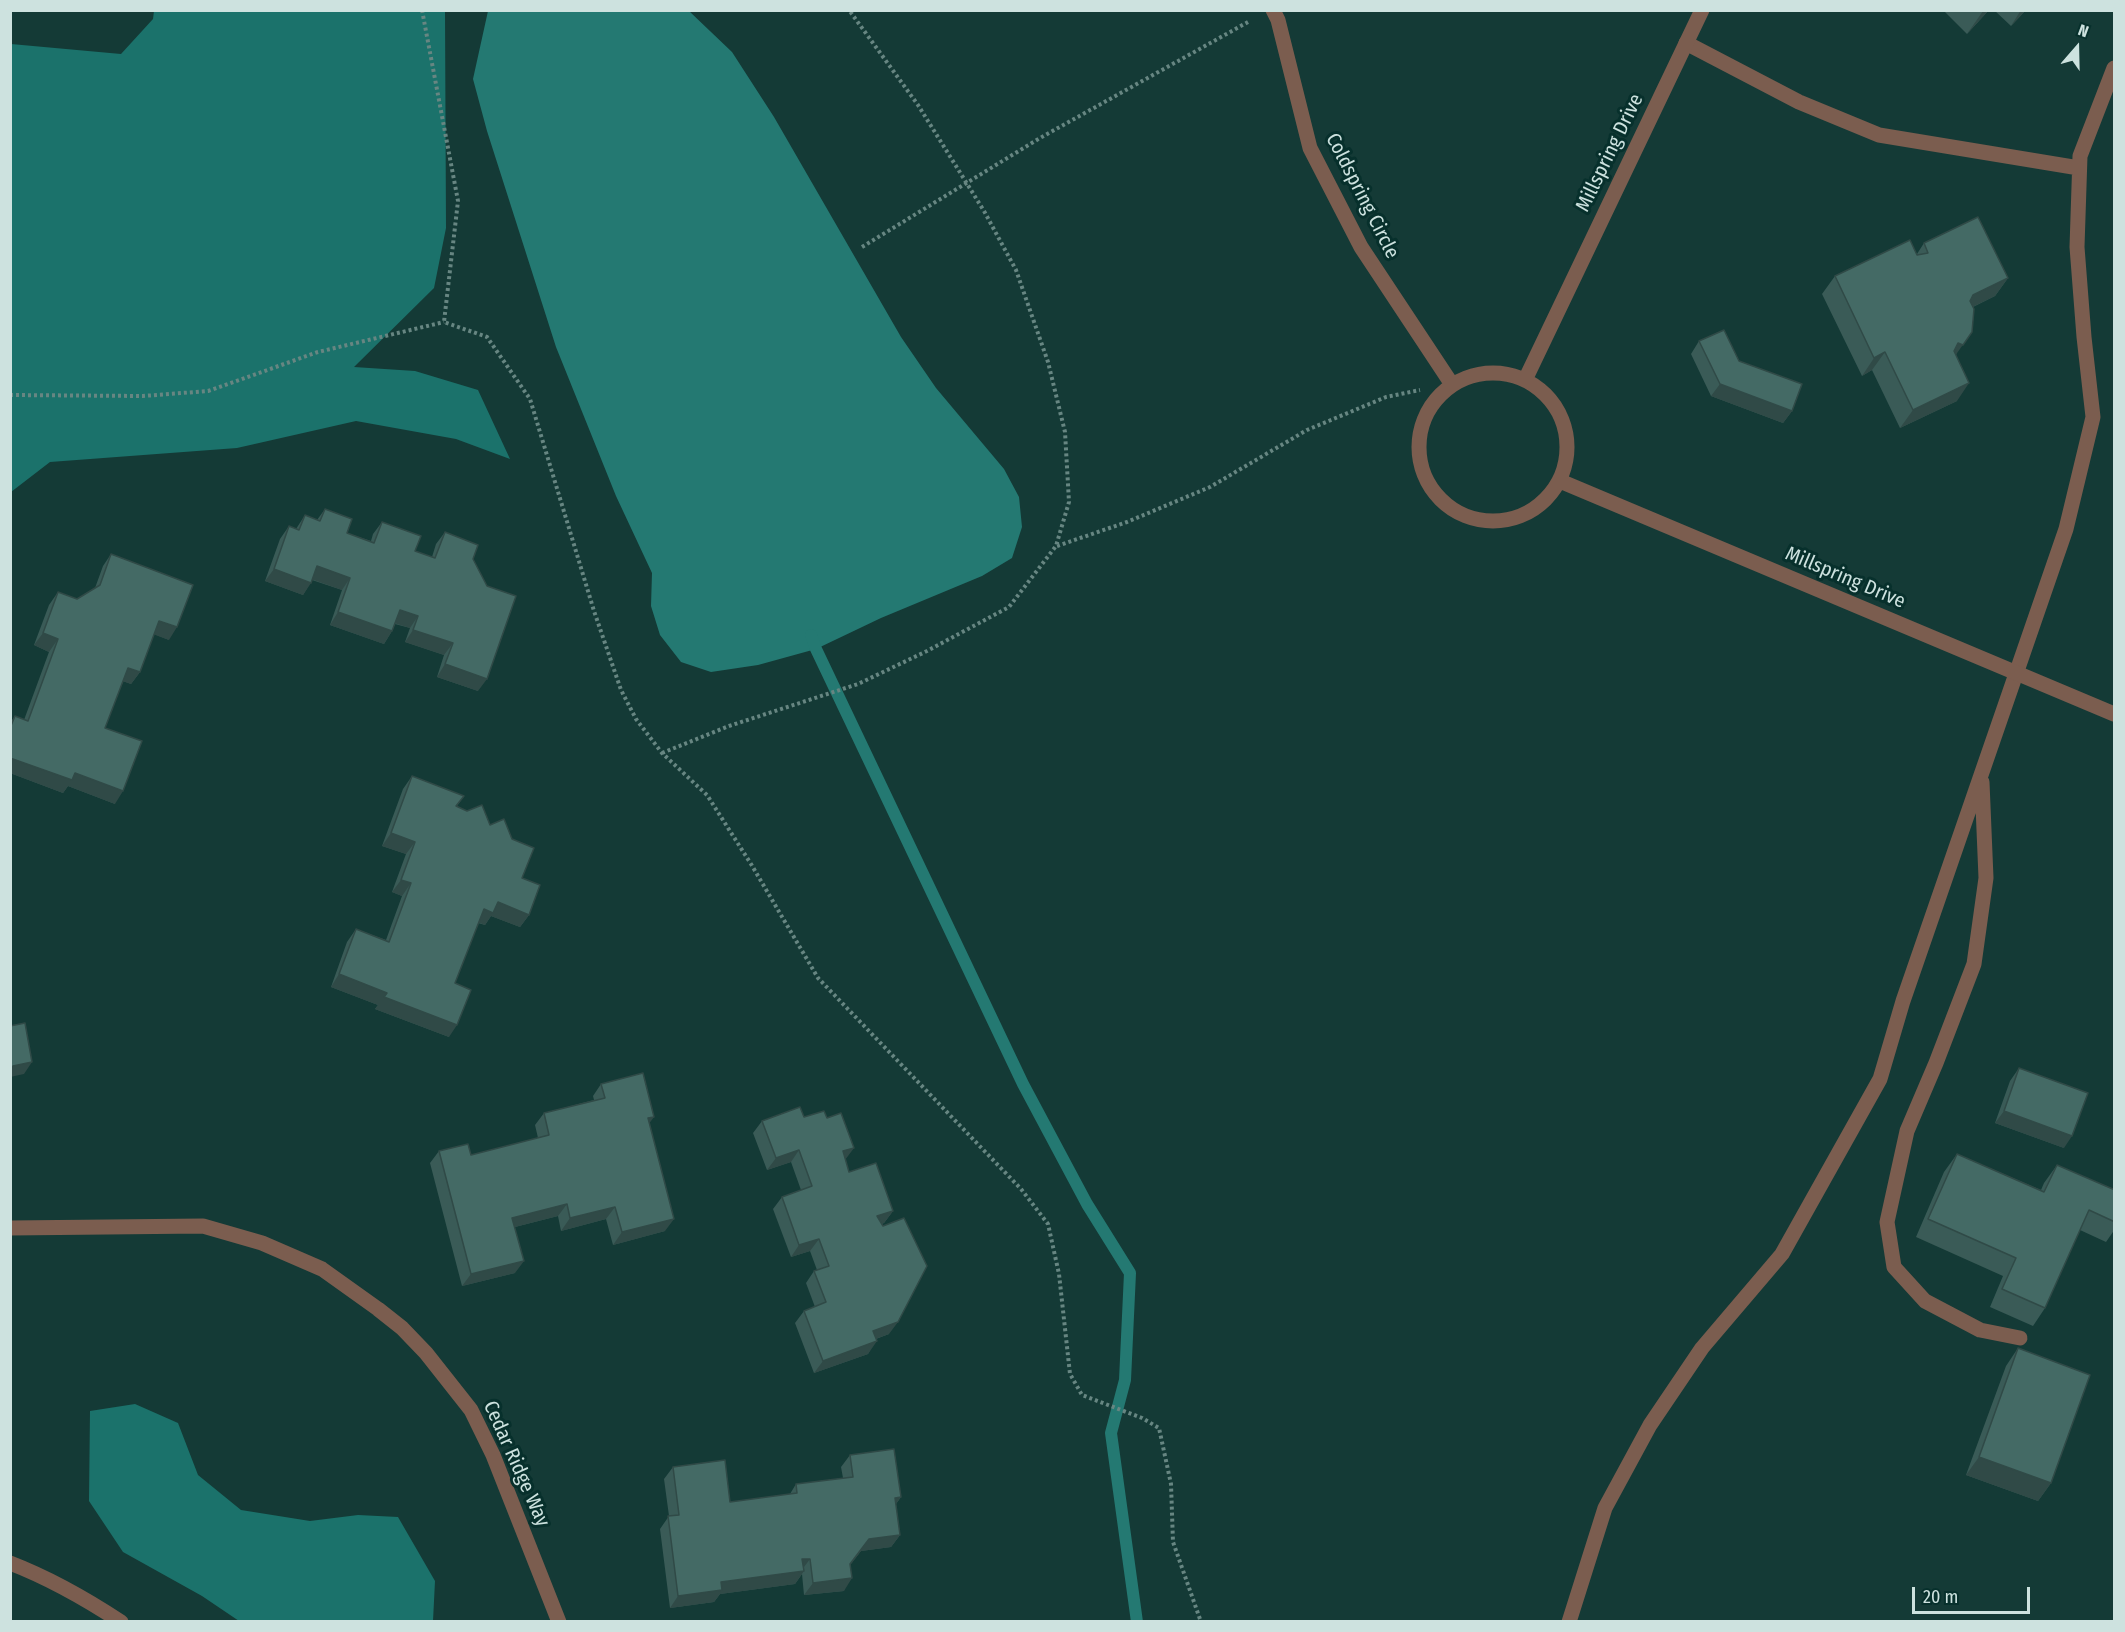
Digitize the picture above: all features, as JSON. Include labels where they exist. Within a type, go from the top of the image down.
[{"type":"street","name":"Coldspring Circle","points":[[1273,10],[1278,20],[1310,148],[1361,247],[1450,383]]},
{"type":"street","name":"Millspring Drive","points":[[1525,380],[1702,10]]},
{"type":"street","points":[[1686,43],[1799,102],[1879,135],[2079,168]]},
{"type":"street","points":[[1569,1622],[1605,1508],[1650,1425],[1702,1348],[1782,1254],[1880,1079],[1903,1001],[2066,529],[2093,417],[2077,247],[2079,168],[2080,156],[2115,68]]},
{"type":"street","points":[[1502,373],[1525,380],[1545,393],[1560,412],[1567,435],[1567,459],[1560,481],[1545,501],[1525,515],[1500,521],[1476,519],[1453,510],[1435,492],[1423,471],[1419,446],[1424,422],[1435,400],[1450,383],[1477,374],[1502,373]]},
{"type":"street","name":"Millspring Drive","points":[[1560,481],[2115,714]]},
{"type":"street","points":[[1981,773],[1986,878],[1974,964],[1907,1131],[1887,1222],[1894,1267],[1925,1301],[1980,1330],[2020,1338]]},
{"type":"street","name":"Cedar Ridge Way","points":[[10,1228],[203,1226],[262,1243],[322,1269],[369,1302],[402,1328],[426,1353],[471,1410],[497,1465],[559,1622]]},
{"type":"street","points":[[10,1563],[92,1603],[121,1622]]},
{"type":"path","points":[[422,10],[458,201],[444,322]]},
{"type":"path","points":[[662,753],[729,726],[858,684],[927,651],[1008,607],[1056,546],[1069,502],[1065,432],[1048,362],[1016,270],[984,211],[918,105],[849,10]]},
{"type":"path","points":[[862,247],[1040,138],[1251,21]]},
{"type":"path","points":[[10,395],[143,396],[208,391],[318,352],[444,322],[487,337],[530,399],[594,611],[621,690],[636,719],[662,753],[706,795],[751,864],[818,978],[1021,1189],[1048,1224],[1059,1274],[1070,1374],[1082,1395],[1135,1415],[1159,1428],[1171,1484],[1173,1542],[1201,1622]]},
{"type":"path","points":[[1056,546],[1127,522],[1210,487],[1307,430],[1366,405],[1386,397],[1450,383]]},
{"type":"shaded area","points":[[154,11],[445,11],[446,228],[434,288],[354,367],[415,371],[478,390],[510,459],[456,439],[356,421],[237,448],[50,462],[11,492],[11,44],[121,54],[153,19]]},
{"type":"shaded area","points":[[488,11],[689,11],[732,52],[774,117],[901,337],[936,388],[1004,469],[1019,497],[1022,527],[1012,558],[982,576],[881,618],[816,649],[758,665],[711,672],[681,662],[660,635],[651,606],[652,573],[616,496],[556,347],[487,131],[473,79]]},
{"type":"shaded area","points":[[135,1404],[178,1423],[198,1475],[241,1510],[310,1521],[358,1515],[398,1517],[435,1581],[433,1621],[239,1621],[202,1596],[123,1552],[89,1501],[90,1411]]},
{"type":"building","points":[[1978,217],[2008,278],[1973,295],[1970,301],[1974,309],[1972,332],[1963,345],[1958,343],[1954,351],[1969,383],[1913,410],[1885,352],[1874,358],[1835,276],[1910,240],[1917,255],[1928,253],[1924,243]]},
{"type":"building","points":[[1724,330],[1739,361],[1802,384],[1792,411],[1720,384],[1699,341]]},
{"type":"building","points":[[325,509],[352,519],[347,533],[374,543],[382,522],[421,536],[415,551],[435,558],[445,532],[478,545],[473,559],[487,586],[516,596],[487,679],[445,664],[453,643],[413,630],[418,616],[400,610],[392,631],[338,612],[350,578],[317,566],[311,583],[274,569],[289,526],[299,530],[305,515],[320,521]]},
{"type":"building","points":[[111,554],[193,585],[177,627],[159,621],[140,672],[128,668],[105,728],[142,741],[123,791],[75,773],[72,780],[10,758],[10,728],[15,716],[28,721],[58,639],[43,633],[58,592],[77,599],[100,585]]},
{"type":"building","points":[[412,776],[464,796],[456,806],[467,811],[482,805],[490,825],[504,819],[512,839],[534,848],[522,878],[540,885],[529,915],[498,902],[493,913],[484,909],[455,983],[471,990],[457,1025],[384,997],[387,993],[339,974],[356,929],[389,942],[411,883],[401,880],[415,842],[391,833]]},
{"type":"building","points":[[25,1023],[32,1062],[13,1066],[10,1069],[10,1026]]},
{"type":"building","points":[[2019,1068],[2088,1093],[2072,1136],[2004,1111]]},
{"type":"building","points":[[643,1073],[654,1117],[648,1118],[674,1219],[622,1232],[615,1207],[570,1218],[567,1204],[512,1218],[524,1261],[471,1274],[439,1151],[468,1144],[471,1155],[549,1135],[544,1113],[605,1098],[601,1084]]},
{"type":"building","points":[[800,1107],[804,1117],[824,1111],[827,1118],[841,1113],[854,1148],[843,1151],[849,1172],[876,1163],[893,1211],[877,1216],[883,1226],[904,1218],[927,1266],[898,1322],[873,1331],[877,1341],[823,1361],[804,1311],[826,1302],[814,1271],[829,1266],[819,1239],[799,1245],[782,1197],[812,1186],[799,1150],[776,1158],[762,1121]]},
{"type":"building","points":[[1957,1154],[2044,1192],[2057,1165],[2115,1190],[2115,1222],[2089,1210],[2045,1308],[2002,1289],[2016,1258],[1928,1219]]},
{"type":"building","points":[[2018,1348],[2090,1375],[2051,1483],[1979,1457]]},
{"type":"building","points":[[894,1449],[901,1497],[895,1498],[900,1535],[869,1539],[850,1564],[852,1578],[813,1583],[810,1559],[802,1559],[804,1571],[721,1582],[722,1590],[678,1596],[668,1516],[679,1515],[673,1467],[725,1460],[730,1502],[797,1493],[796,1484],[853,1477],[850,1455]]},
{"type":"waterway","points":[[811,635],[1023,1084],[1087,1204],[1130,1273],[1125,1380],[1111,1433],[1137,1622]]}]
